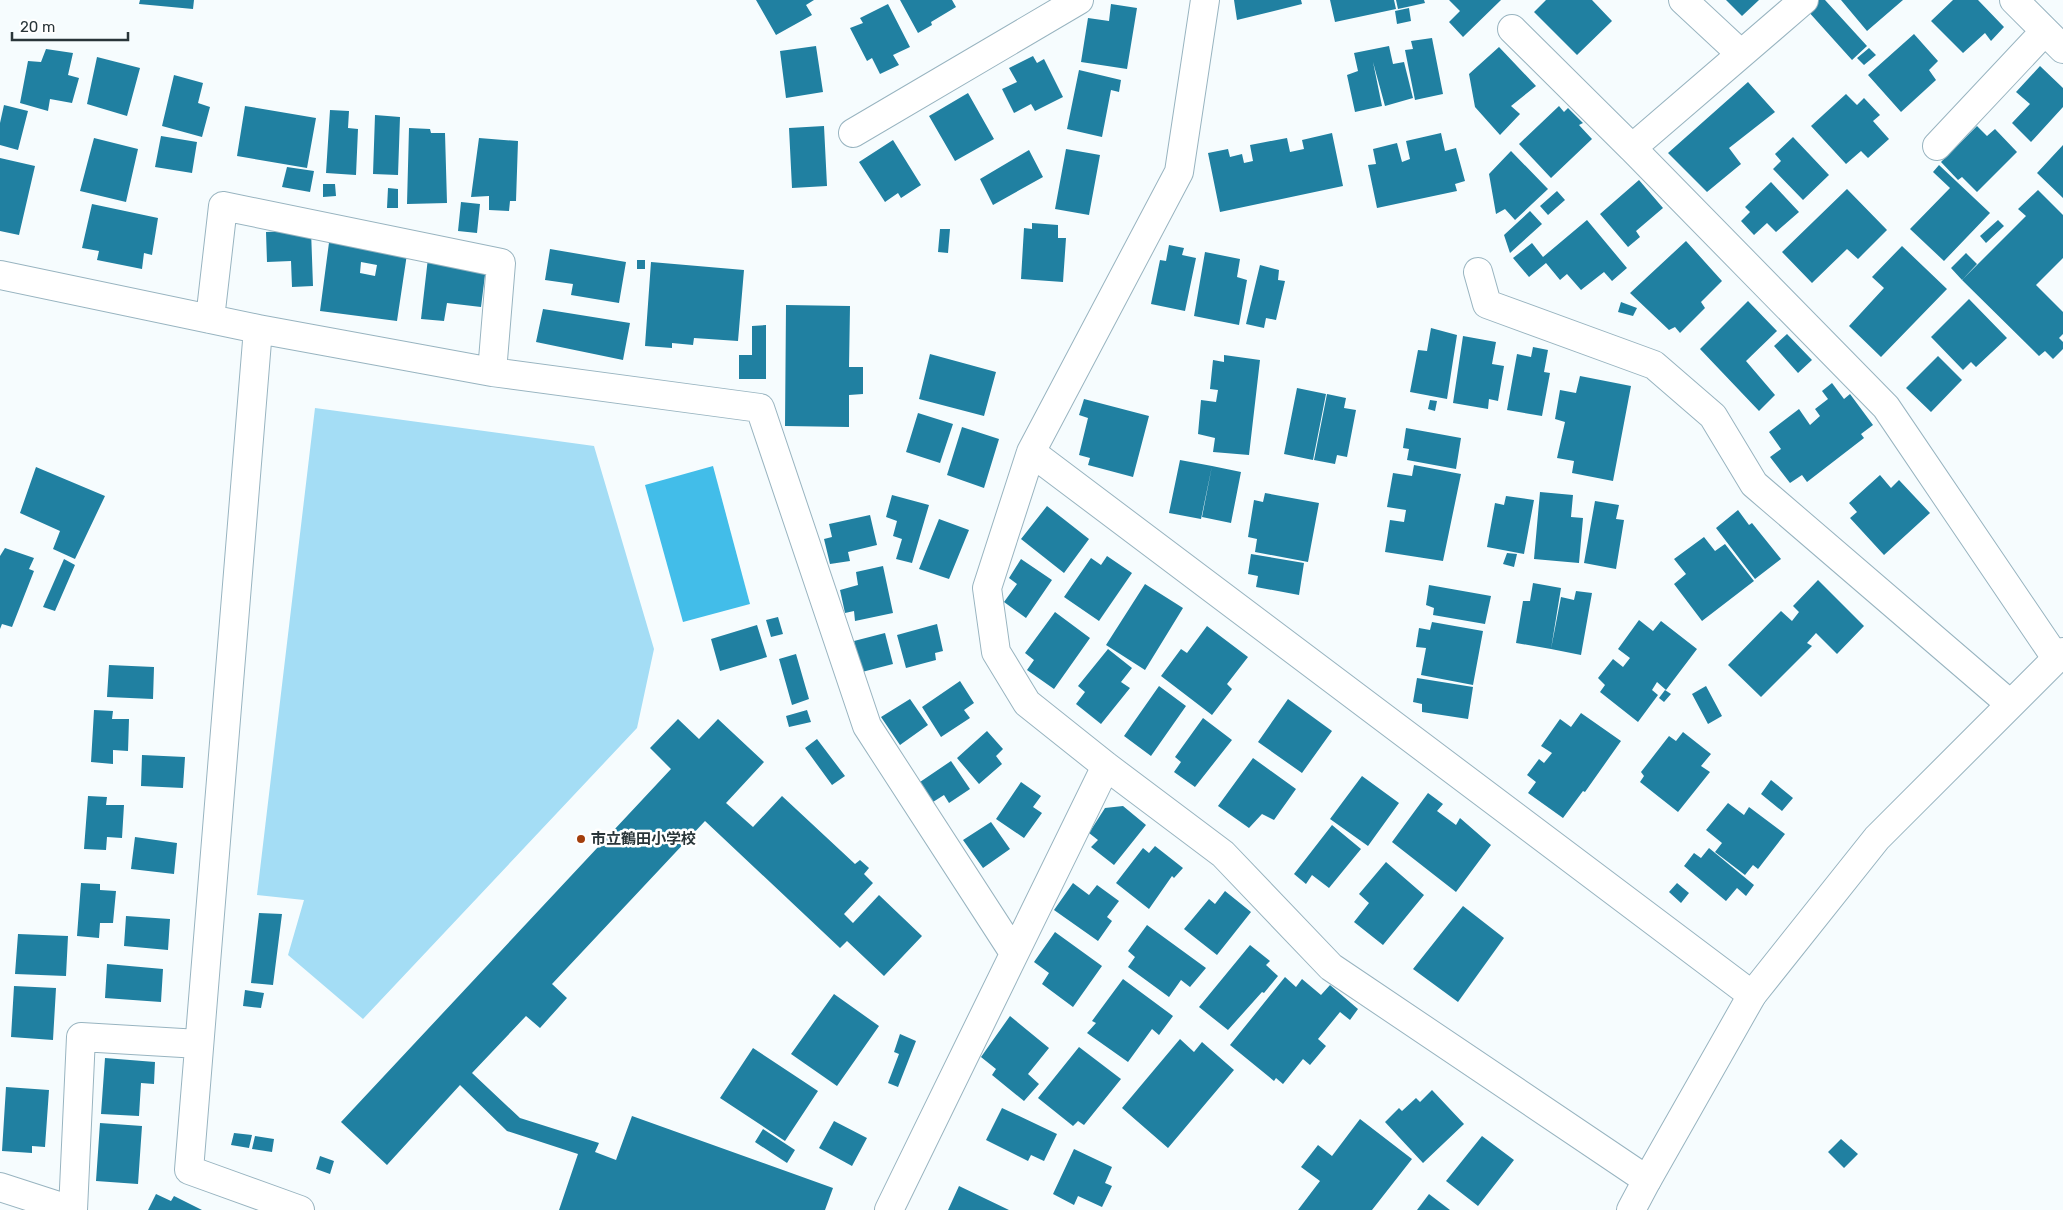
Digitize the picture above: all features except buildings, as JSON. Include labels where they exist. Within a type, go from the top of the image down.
[{"type":"street","points":[[853,133],[1079,0]]},
{"type":"street","points":[[1205,0],[1179,172],[1031,452],[987,588],[996,652],[1027,703],[1106,766],[1223,854],[1331,967],[1647,1180]]},
{"type":"street","points":[[1683,0],[1741,54]]},
{"type":"street","points":[[1632,148],[1804,0]]},
{"type":"street","points":[[1937,146],[2054,40],[2014,0]]},
{"type":"street","points":[[1512,29],[1632,148],[1886,407],[2059,655],[1877,838],[1752,995],[1631,1210]]},
{"type":"street","points":[[210,319],[223,206],[501,263],[492,372]]},
{"type":"street","points":[[1478,272],[1487,304],[1654,365],[1714,416],[1754,484],[2010,704]]},
{"type":"street","points":[[0,276],[258,329],[492,372],[760,408],[867,726],[1014,953]]},
{"type":"street","points":[[258,329],[189,1170],[300,1210]]},
{"type":"street","points":[[1031,452],[1752,995]]},
{"type":"street","points":[[889,1210],[1106,766]]},
{"type":"street","points":[[0,1186],[72,1210],[81,1037],[199,1044]]},
{"type":"shaded area","points":[[315,408],[594,446],[654,649],[637,728],[363,1019],[288,955],[304,900],[257,895]]},
{"type":"water","points":[[713,466],[750,604],[683,622],[645,485]]},
{"type":"place","name":"市立鶴田小学校","points":[[581,839]]}]
